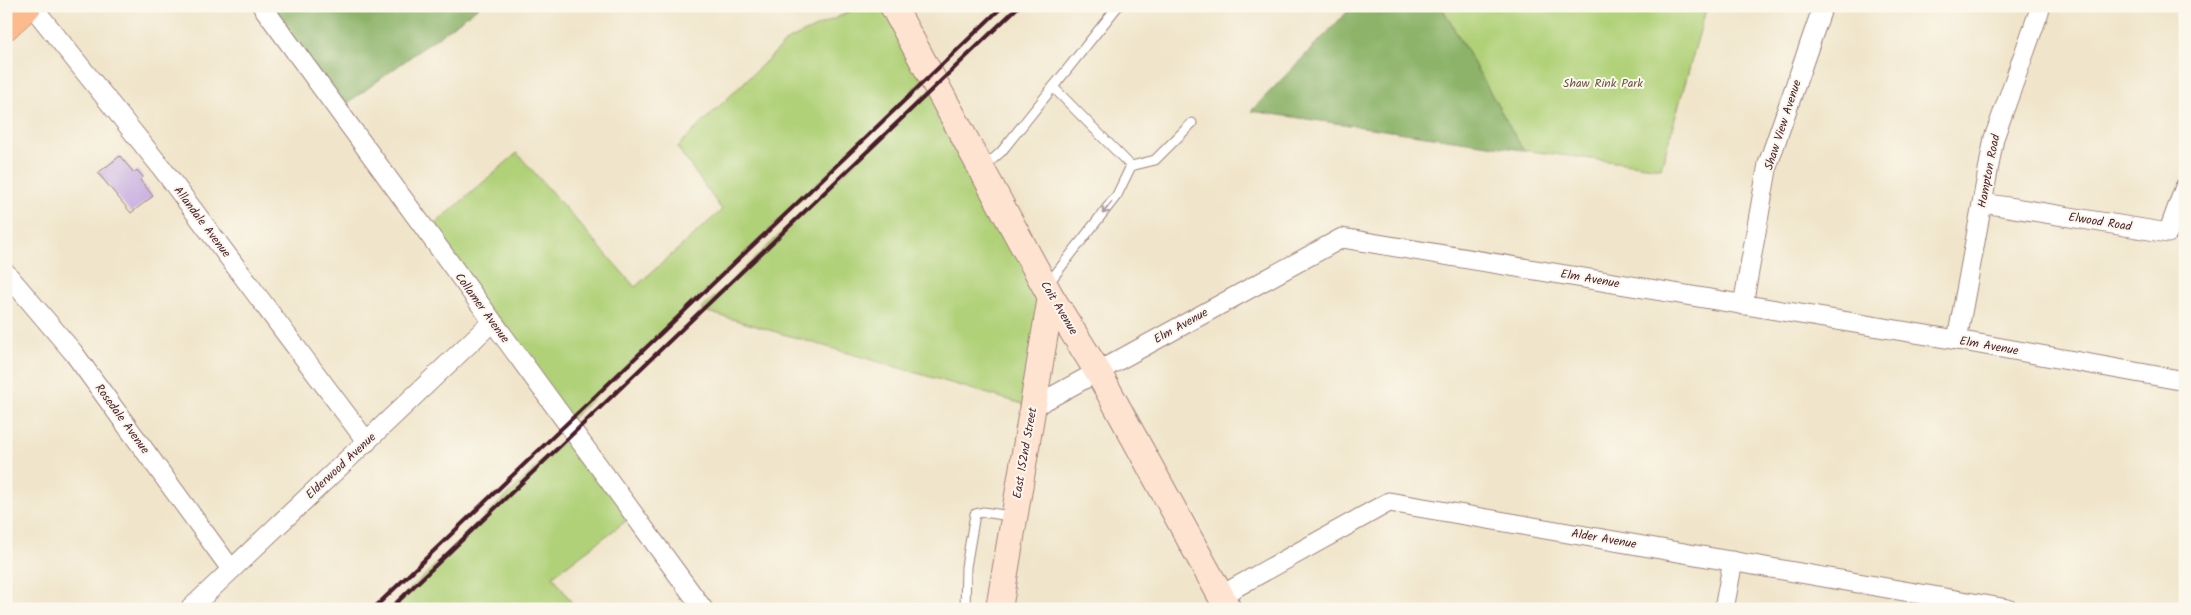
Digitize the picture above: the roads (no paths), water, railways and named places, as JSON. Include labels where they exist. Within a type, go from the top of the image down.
[{"type":"main road","points":[[7,24],[28,6]]},
{"type":"street","name":"Allandale Avenue","points":[[32,6],[161,167],[367,442]]},
{"type":"street","name":"Collamer Avenue","points":[[262,6],[703,609]]},
{"type":"street","name":"Coit Avenue","points":[[893,6],[1048,292],[1098,372],[1224,602]]},
{"type":"street","name":"Shaw View Avenue","points":[[1743,305],[1768,164],[1823,6]]},
{"type":"street","name":"Hampton Road","points":[[1957,340],[1994,138],[2041,6]]},
{"type":"street","name":"Elwood Road","points":[[1983,203],[2168,233],[2185,187]]},
{"type":"street","name":"Elm Avenue","points":[[1033,407],[1342,238],[1957,340],[2185,381]]},
{"type":"street","name":"Rosedale Avenue","points":[[6,273],[73,352],[231,569]]},
{"type":"street","name":"East 152nd Street","points":[[999,609],[1033,407],[1048,292]]},
{"type":"street","name":"Elderwood Avenue","points":[[190,609],[492,322]]},
{"type":"street","name":"Alder Avenue","points":[[1224,602],[1389,502],[2008,609]]},
{"type":"street","points":[[1724,609],[1732,561]]},
{"type":"lane","points":[[982,169],[1001,152],[1118,6]]},
{"type":"lane","points":[[1053,87],[1132,166]]},
{"type":"lane","points":[[1048,292],[1116,195],[1132,166],[1155,160],[1192,122]]},
{"type":"lane","points":[[965,609],[966,567],[975,514],[983,512],[1014,517]]},
{"type":"railway","points":[[373,609],[1003,6]]},
{"type":"railway","points":[[390,609],[1019,6]]},
{"type":"park label","name":"Shaw Rink Park","points":[[1603,83]]}]
